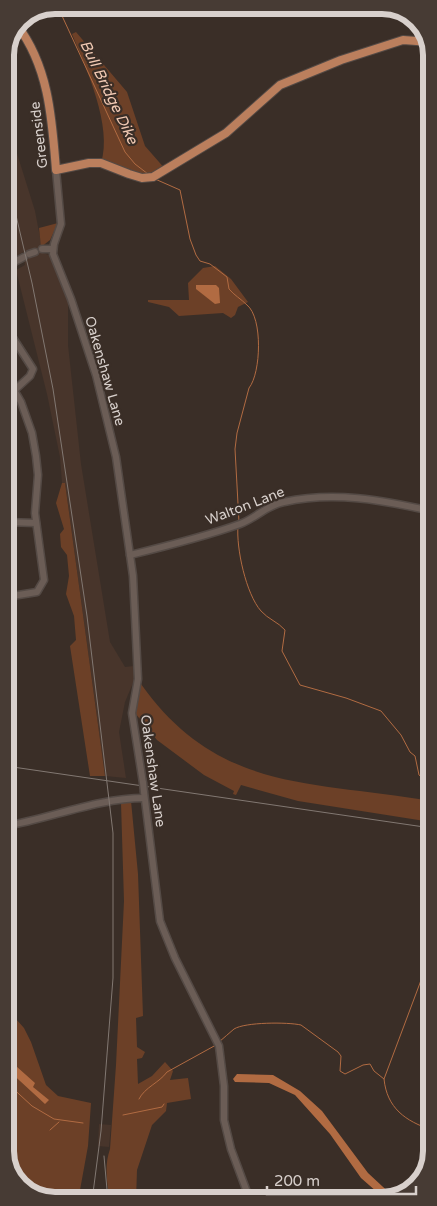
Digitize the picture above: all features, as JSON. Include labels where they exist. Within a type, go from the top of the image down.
[{"type":"main road","name":"Greenside","points":[[21,31],[32,47],[43,74],[56,170]]},
{"type":"main road","points":[[56,170],[89,162],[101,163],[129,174],[152,177],[226,133],[280,85],[342,60],[403,40],[421,41]]},
{"type":"street","name":"Greenside","points":[[53,249],[61,224],[56,170]]},
{"type":"street","points":[[14,262],[32,253],[53,249]]},
{"type":"street","name":"Oakenshaw Lane","points":[[53,249],[96,375],[116,457],[130,555],[138,679],[132,713],[163,931],[199,1008],[218,1043],[222,1058],[224,1120],[231,1149],[247,1192]]},
{"type":"street","points":[[14,340],[32,369],[30,376],[14,390],[21,402],[32,433],[36,456],[38,475],[36,523],[43,585],[38,592],[14,596]]},
{"type":"street","name":"Walton Lane","points":[[130,555],[238,524],[282,502],[310,497],[350,496],[387,501],[423,509]]},
{"type":"street","points":[[14,522],[36,523]]},
{"type":"street","points":[[14,825],[144,795]]},
{"type":"shaded area","points":[[76,32],[127,92],[145,146],[166,170],[147,178],[101,163],[104,149],[104,132],[101,115],[72,34]]},
{"type":"shaded area","points":[[14,144],[35,211],[43,253],[49,255],[68,299],[68,345],[81,464],[110,642],[125,667],[134,666],[135,678],[125,702],[119,732],[126,778],[105,776],[65,483],[62,483],[60,457],[47,394],[16,270],[25,265],[23,252],[14,257]]},
{"type":"shaded area","points":[[58,223],[50,240],[41,247],[39,228]]},
{"type":"shaded area","points":[[215,266],[231,279],[248,302],[238,307],[235,315],[231,318],[223,313],[179,316],[169,307],[148,302],[148,300],[189,300],[188,283],[203,268]]},
{"type":"shaded area","points":[[196,285],[216,285],[219,288],[220,303],[215,304],[196,289]]},
{"type":"shaded area","points":[[62,483],[65,483],[105,776],[90,776],[70,646],[76,640],[74,616],[66,594],[69,576],[67,555],[61,547],[60,534],[64,529],[56,503]]},
{"type":"shaded area","points":[[141,684],[171,720],[203,746],[236,764],[271,776],[308,784],[423,800],[423,821],[298,801],[241,785],[236,795],[233,794],[234,791],[204,775],[157,740],[135,713]]},
{"type":"shaded area","points":[[131,801],[138,874],[143,1016],[136,1018],[137,1047],[145,1052],[142,1058],[137,1059],[138,1084],[152,1076],[165,1062],[173,1071],[170,1080],[188,1078],[191,1099],[167,1103],[166,1111],[152,1125],[137,1170],[136,1192],[109,1192],[107,1181],[116,1065],[124,901],[121,803]]},
{"type":"shaded area","points":[[14,1017],[24,1028],[31,1042],[46,1085],[58,1096],[91,1103],[88,1146],[80,1192],[52,1192],[39,1189],[28,1182],[21,1174],[15,1162],[14,1151]]},
{"type":"shaded area","points":[[14,1064],[35,1083],[33,1087],[49,1100],[45,1104],[14,1075]]},
{"type":"shaded area","points":[[237,1074],[273,1075],[300,1091],[322,1111],[368,1173],[388,1191],[377,1192],[361,1178],[330,1134],[295,1095],[269,1083],[235,1082],[233,1079]]},
{"type":"shaded area","points":[[99,1124],[111,1125],[109,1147],[98,1146]]},
{"type":"waterway","name":"Bull Bridge Dike","points":[[61,14],[125,152],[135,164],[148,174]]},
{"type":"waterway","name":"Bull Bridge Dike","points":[[155,179],[180,190],[190,239],[196,255],[200,261],[210,264],[227,277],[229,289],[247,305],[256,321],[259,346],[258,359],[237,433],[235,449],[239,522]]},
{"type":"waterway","name":"Bull Bridge Dike","points":[[238,526],[240,558],[251,594],[261,611],[285,630],[282,651],[300,685],[346,698],[381,711],[401,735],[410,752],[415,756],[419,775],[423,778]]},
{"type":"waterway","name":"Bull Bridge Dike","points":[[423,974],[384,1079],[393,1106],[406,1118],[423,1126]]},
{"type":"waterway","points":[[219,1042],[234,1029],[247,1025],[277,1023],[301,1025],[338,1052],[341,1056],[340,1071],[345,1074],[363,1065],[370,1064],[374,1071],[384,1079]]},
{"type":"waterway","points":[[139,1099],[145,1091],[167,1072],[216,1045]]},
{"type":"waterway","points":[[14,1089],[32,1106],[54,1119],[83,1123]]},
{"type":"waterway","points":[[123,1115],[162,1107],[164,1104]]},
{"type":"waterway","points":[[50,1130],[59,1122]]},
{"type":"railway","points":[[14,207],[32,283],[53,389],[87,616],[113,833],[113,978],[101,1131],[93,1192]]},
{"type":"railway","points":[[14,767],[423,827]]},
{"type":"railway","points":[[104,1156],[107,1192]]}]
